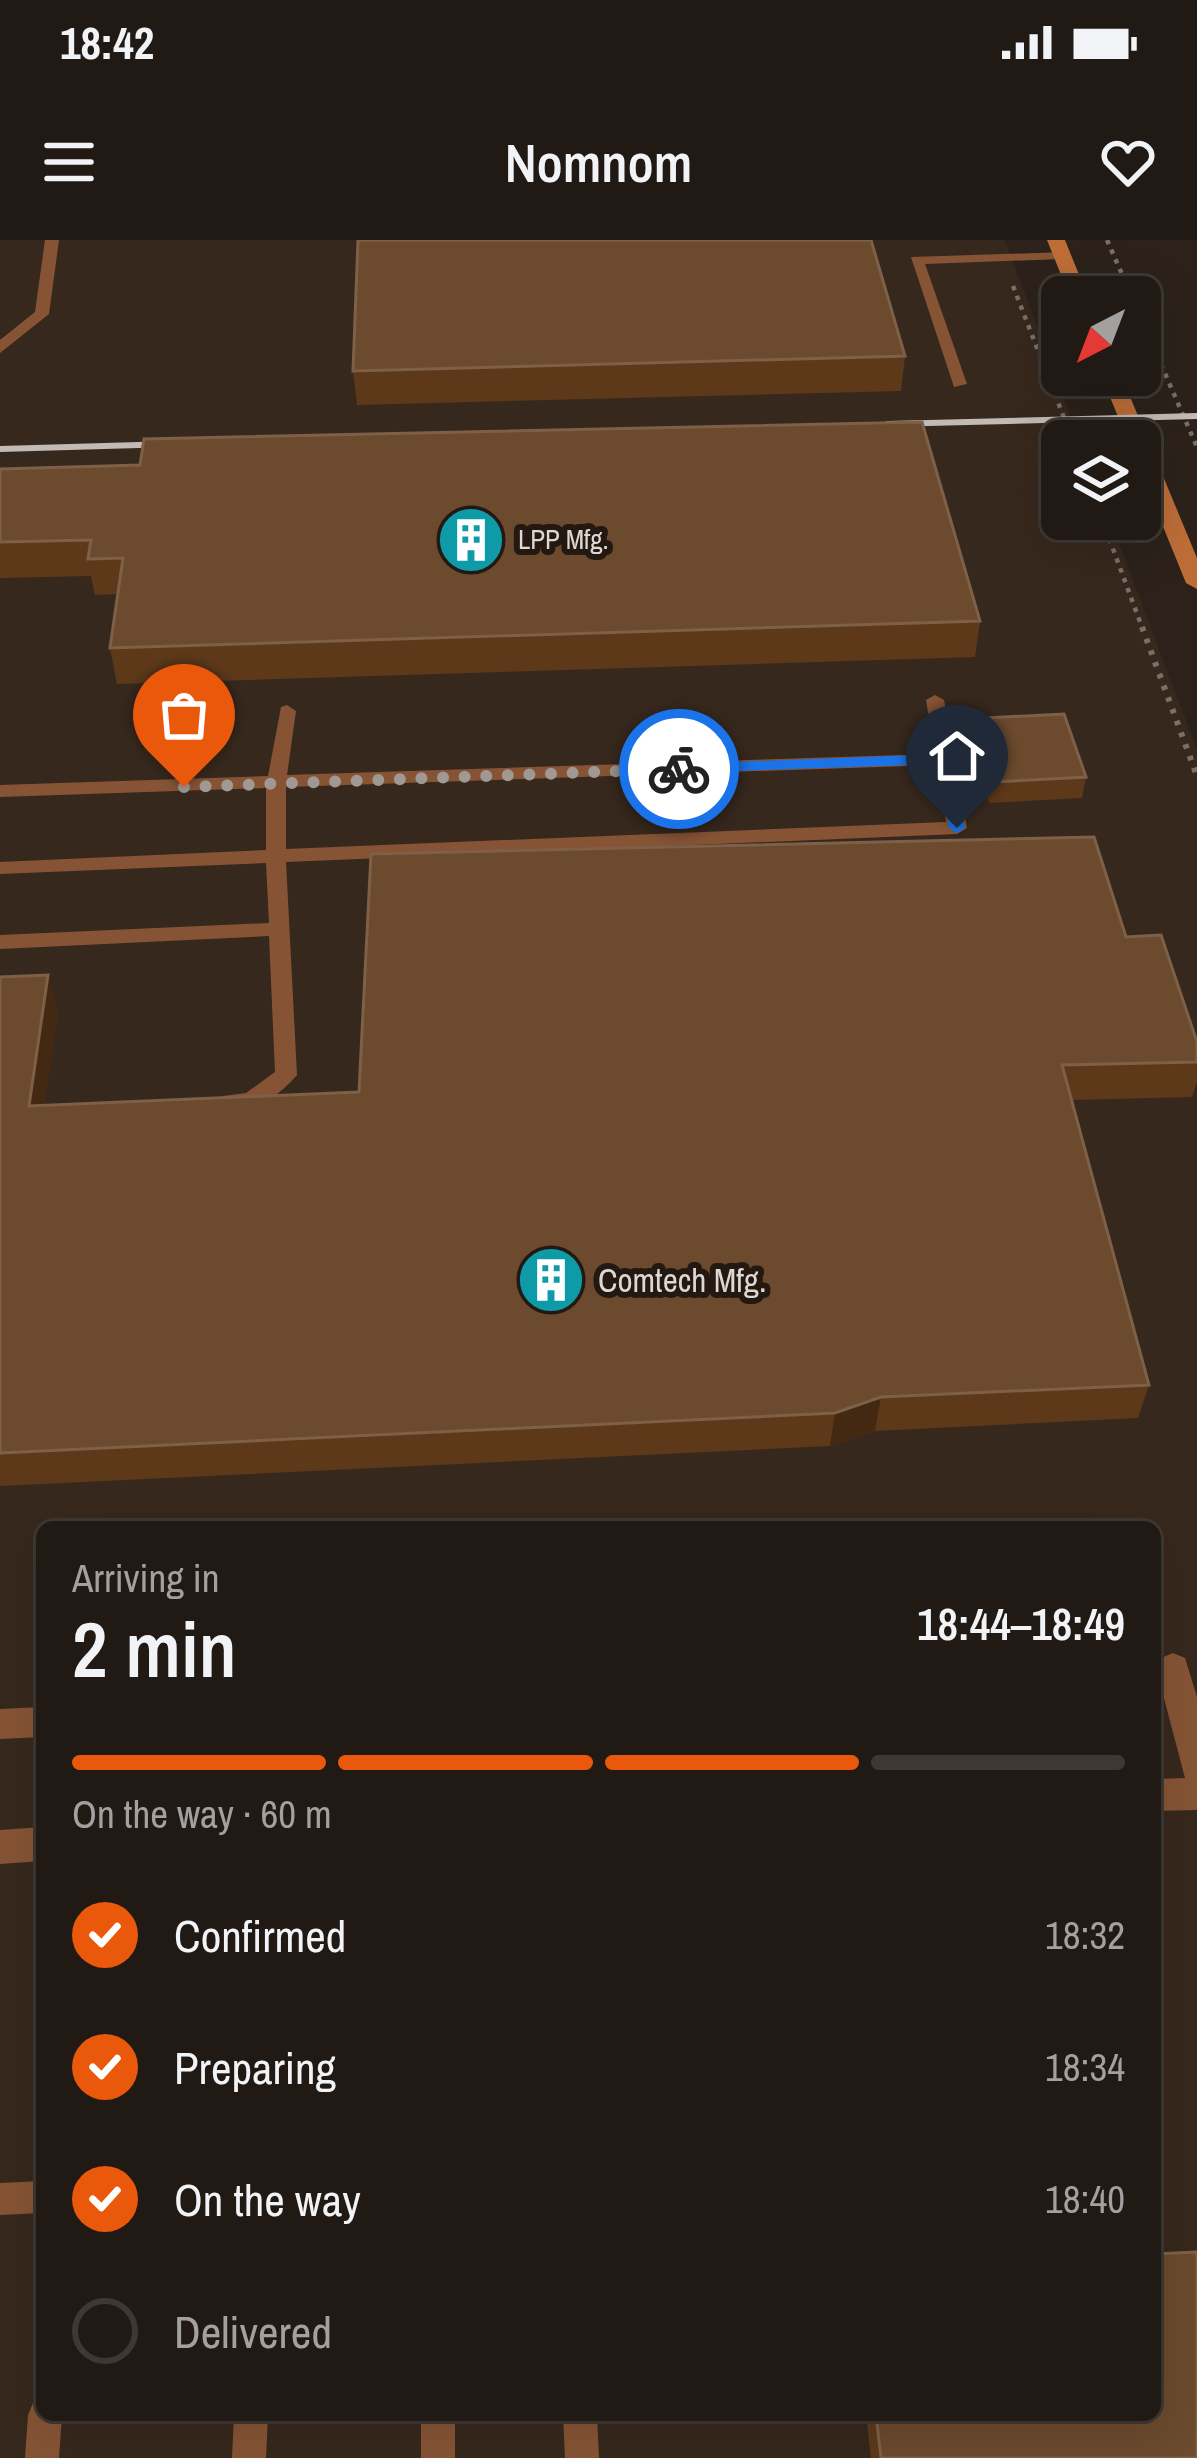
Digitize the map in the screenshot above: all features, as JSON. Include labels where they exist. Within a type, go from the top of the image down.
[{"type":"main road","points":[[1059,248],[1070,276]]},
{"type":"main road","points":[[1161,496],[1197,583]]},
{"type":"street","points":[[1175,1667],[1197,1767]]},
{"type":"street","points":[[0,1724],[36,1722]]},
{"type":"street","points":[[1161,1796],[1197,1794]]},
{"type":"street","points":[[0,1847],[36,1844]]},
{"type":"lane","points":[[0,348],[42,314],[52,240]]},
{"type":"lane","points":[[959,384],[916,260],[1059,248]]},
{"type":"lane","points":[[0,868],[957,828],[935,700]]},
{"type":"lane","points":[[205,1103],[251,1101],[286,1075],[276,929],[276,784],[287,711]]},
{"type":"lane","points":[[0,791],[945,759]]},
{"type":"lane","points":[[0,942],[276,929]]},
{"type":"lane","points":[[0,2199],[36,2197]]},
{"type":"lane","points":[[42,2458],[45,2421]]},
{"type":"lane","points":[[249,2458],[251,2421]]},
{"type":"lane","points":[[438,2421],[438,2458]]},
{"type":"lane","points":[[580,2421],[582,2458]]},
{"type":"path","points":[[1107,240],[1123,276]]},
{"type":"path","points":[[1001,256],[1065,420]]},
{"type":"path","points":[[1161,364],[1197,447]]},
{"type":"path","points":[[1110,540],[1197,776]]},
{"type":"shaded area","points":[[0,240],[1005,240],[1041,336],[1041,396],[1063,396],[1072,420],[1041,420],[1041,540],[1118,540],[1197,750],[1197,2458],[0,2458]]},
{"type":"building","points":[[358,240],[871,240],[905,356],[353,371]]},
{"type":"building","name":"LPP Mfg.","points":[[922,422],[980,621],[110,648],[123,558],[88,559],[91,540],[0,542],[0,469],[140,465],[144,439]]},
{"type":"building","points":[[1064,714],[1086,777],[993,782],[983,750],[996,749],[986,718]]},
{"type":"building","name":"Comtech Mfg.","points":[[1094,837],[1126,937],[1161,935],[1197,1042],[1197,1062],[1062,1065],[1149,1385],[881,1397],[835,1413],[0,1453],[0,977],[48,975],[29,1106],[359,1092],[371,854]]},
{"type":"building","points":[[1197,2252],[1197,2458],[881,2458],[877,2421],[1161,2421],[1161,2254]]},
{"type":"railway","points":[[888,424],[1197,416]]},
{"type":"railway","points":[[0,449],[174,444]]},
{"type":"way so far","points":[[184,787],[679,769]]},
{"type":"place","name":"LPP Mfg.","points":[[471,540]]},
{"type":"place","name":"Comtech Mfg.","points":[[551,1280]]},
{"type":"route","points":[[679,769],[945,759],[957,828]]}]
